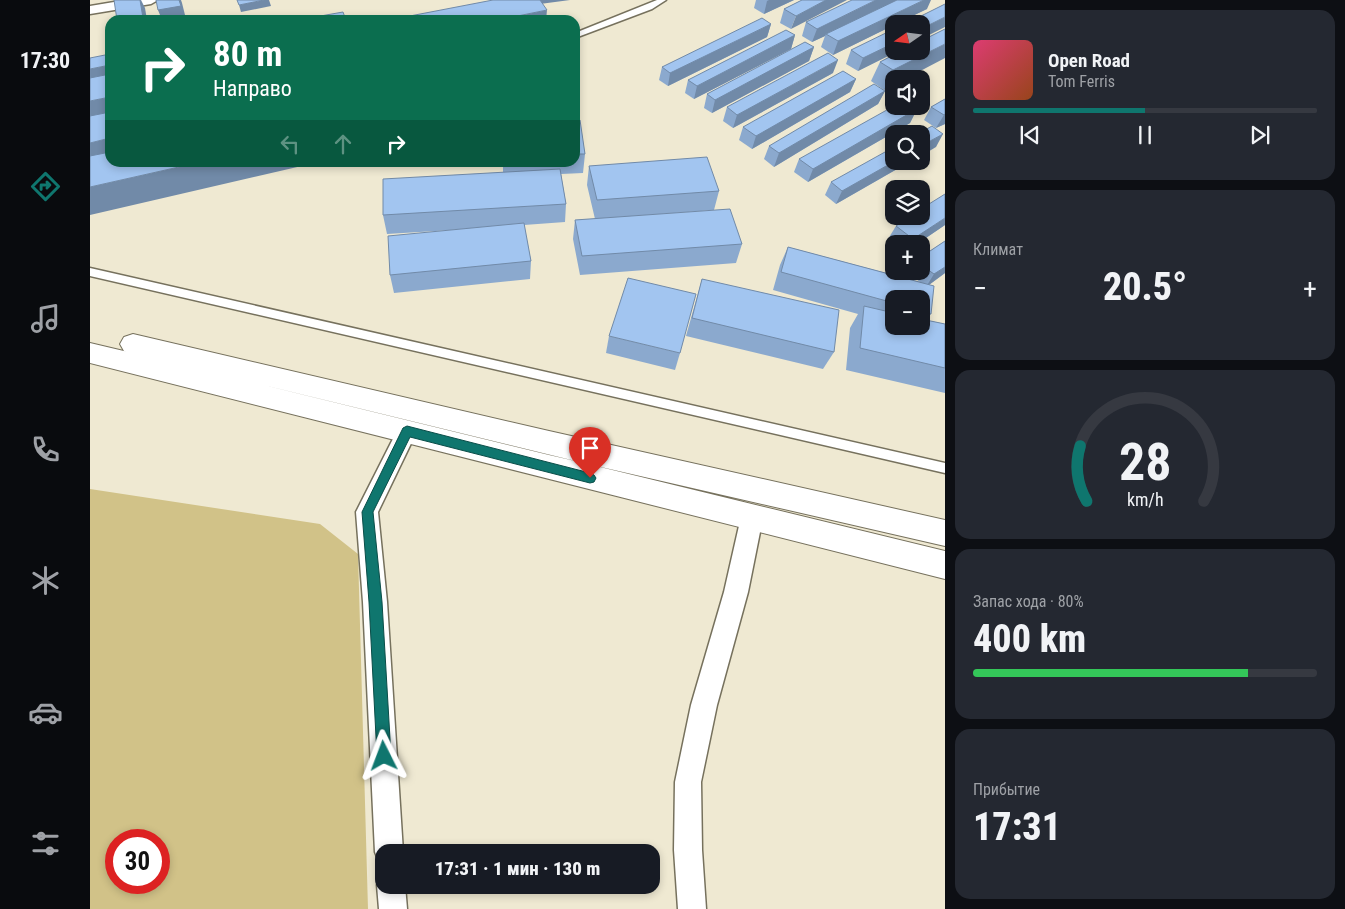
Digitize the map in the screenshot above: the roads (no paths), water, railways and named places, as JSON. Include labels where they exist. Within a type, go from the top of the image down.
[{"type":"highway","points":[[90,334],[549,443],[945,533]]},
{"type":"highway","points":[[90,353],[945,565]]},
{"type":"street","points":[[90,10],[150,0]]},
{"type":"street","points":[[390,844],[368,512],[407,431]]},
{"type":"street","points":[[692,909],[688,850],[688,782],[704,705],[736,592],[752,517]]},
{"type":"street","points":[[392,894],[393,909]]},
{"type":"lane","points":[[580,34],[662,0]]},
{"type":"lane","points":[[90,272],[945,468]]}]
